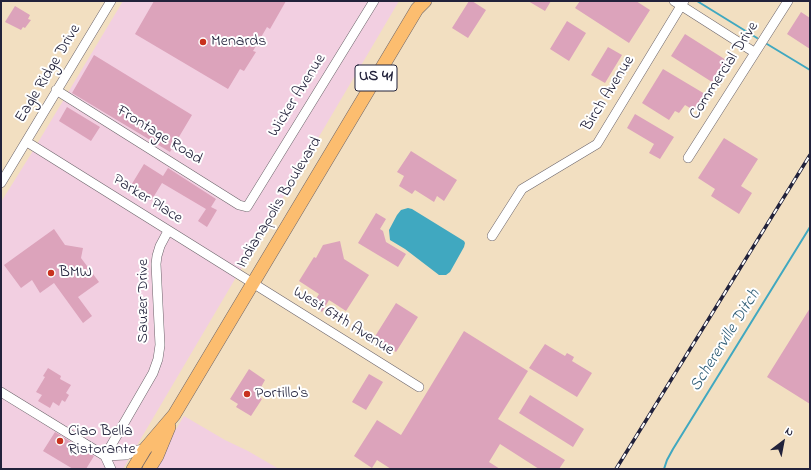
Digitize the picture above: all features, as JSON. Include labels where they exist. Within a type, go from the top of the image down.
[{"type":"highway","name":"Indianapolis Boulevard","points":[[133,469],[145,450],[174,414],[420,4]]},
{"type":"highway","name":"Indianapolis Boulevard","points":[[149,469],[157,456],[174,414]]},
{"type":"street","name":"Eagle Ridge Drive","points":[[1,183],[27,142],[56,90],[110,1]]},
{"type":"street","name":"Wicker Avenue","points":[[246,207],[374,1]]},
{"type":"street","name":"Commercial Drive","points":[[688,158],[754,52],[788,1]]},
{"type":"street","points":[[680,2],[754,52]]},
{"type":"street","name":"Birch Avenue","points":[[492,236],[522,190],[597,144],[680,2]]},
{"type":"street","name":"Frontage Road","points":[[56,90],[239,205],[246,207]]},
{"type":"street","name":"Parker Place","points":[[27,142],[252,283]]},
{"type":"street","name":"Sauzer Drive","points":[[105,456],[153,373],[158,359],[160,345],[156,264],[160,246],[168,231]]},
{"type":"street","name":"West 67th Avenue","points":[[252,283],[419,387]]},
{"type":"street","points":[[1,392],[105,456],[126,455],[138,450],[145,450]]},
{"type":"street","points":[[105,456],[110,469]]},
{"type":"shaded area","points":[[123,1],[399,1],[123,469],[1,469],[1,202]]},
{"type":"shaded area","points":[[184,416],[225,440],[279,469],[152,469]]},
{"type":"water","points":[[408,208],[464,241],[464,247],[450,272],[446,275],[439,275],[405,249],[390,240],[389,230],[397,215],[401,210]]},
{"type":"building","name":"Menards","points":[[154,1],[286,1],[270,29],[267,27],[253,51],[256,52],[244,71],[240,69],[228,89],[135,34]]},
{"type":"building","points":[[469,1],[472,1],[486,10],[468,38],[452,28]]},
{"type":"building","points":[[528,1],[551,1],[545,11]]},
{"type":"building","points":[[580,1],[636,1],[650,10],[629,43],[575,8]]},
{"type":"building","points":[[15,6],[30,15],[28,19],[31,20],[25,28],[23,27],[21,30],[5,22]]},
{"type":"building","points":[[801,12],[810,18],[810,49],[787,34]]},
{"type":"building","points":[[567,21],[586,33],[569,61],[550,49]]},
{"type":"building","points":[[685,34],[726,60],[712,82],[671,56]]},
{"type":"building","points":[[608,47],[622,55],[605,83],[591,75]]},
{"type":"building","points":[[94,55],[192,115],[170,152],[72,93]]},
{"type":"building","points":[[663,69],[705,94],[695,111],[685,105],[679,113],[675,111],[669,120],[642,103]]},
{"type":"building","points":[[67,107],[100,127],[91,141],[59,121]]},
{"type":"building","points":[[635,114],[674,137],[660,159],[649,153],[654,144],[627,128]]},
{"type":"building","points":[[724,138],[758,159],[741,186],[752,193],[739,214],[711,196],[715,189],[698,178]]},
{"type":"building","points":[[411,151],[457,180],[444,201],[437,196],[434,202],[415,190],[412,194],[399,186],[404,176],[397,172]]},
{"type":"building","points":[[144,164],[163,176],[168,168],[216,199],[211,207],[217,210],[207,227],[198,221],[206,209],[162,183],[151,201],[130,187]]},
{"type":"building","points":[[376,213],[386,219],[380,229],[383,231],[386,242],[406,254],[398,267],[358,243]]},
{"type":"building","name":"BMW","points":[[54,229],[65,245],[83,248],[81,258],[99,282],[78,297],[92,316],[83,323],[54,283],[40,293],[32,280],[21,288],[4,265]]},
{"type":"building","points":[[340,241],[344,259],[369,275],[346,311],[329,300],[322,312],[312,305],[319,294],[299,281],[314,257],[316,258],[323,245]]},
{"type":"building","points":[[396,303],[418,317],[396,352],[374,338]]},
{"type":"building","points":[[810,308],[810,404],[767,377]]},
{"type":"building","points":[[464,331],[528,371],[498,419],[565,460],[559,469],[539,469],[500,444],[489,462],[500,469],[391,469],[377,460],[372,468],[354,456],[377,420],[401,435]]},
{"type":"building","points":[[545,344],[565,356],[567,353],[574,357],[572,361],[592,373],[577,397],[529,368]]},
{"type":"building","points":[[48,368],[61,376],[60,379],[71,385],[66,393],[69,395],[65,402],[62,400],[59,406],[53,402],[50,408],[38,401],[42,395],[36,392],[45,377],[43,376]]},
{"type":"building","name":"Portillo's","points":[[249,369],[265,380],[260,389],[263,391],[259,397],[262,399],[251,416],[236,407],[238,404],[230,399]]},
{"type":"building","points":[[369,374],[383,382],[366,410],[352,402]]},
{"type":"building","points":[[530,395],[584,429],[573,447],[519,413]]},
{"type":"building","name":"Ciao Bella Ristorante","points":[[55,432],[94,456],[86,469],[73,469],[43,451]]},
{"type":"waterway","name":"Schererville Ditch","points":[[697,1],[757,38]]},
{"type":"waterway","name":"Schererville Ditch","points":[[767,44],[810,70]]},
{"type":"waterway","name":"Schererville Ditch","points":[[664,469],[673,449],[810,227]]},
{"type":"railway","points":[[616,469],[810,155]]},
{"type":"place","name":"Menards","points":[[203,42]]},
{"type":"place","name":"BMW","points":[[51,273]]},
{"type":"place","name":"Portillo's","points":[[247,394]]},
{"type":"place","name":"Ciao Bella Ristorante","points":[[60,441]]}]
